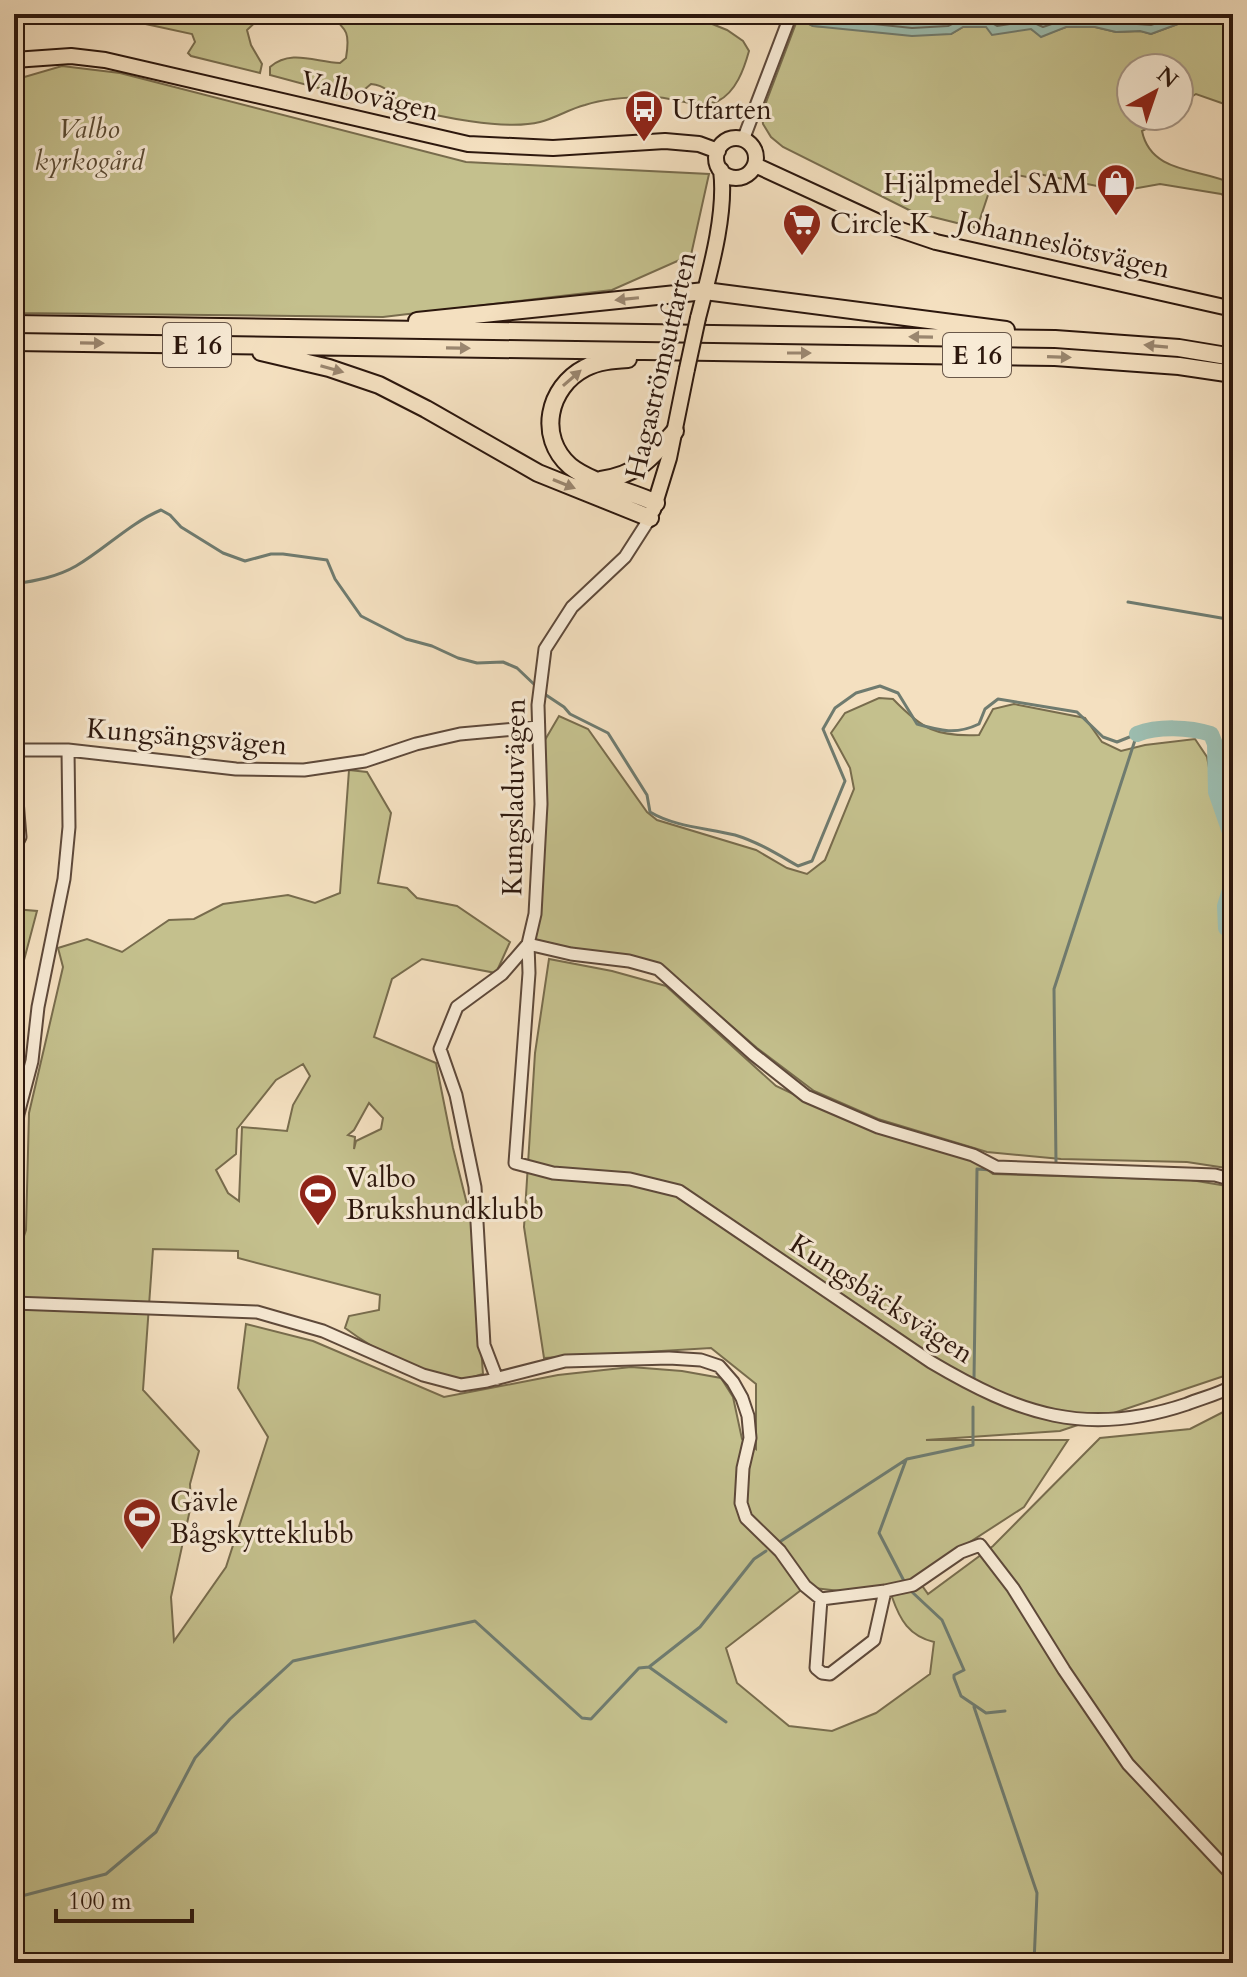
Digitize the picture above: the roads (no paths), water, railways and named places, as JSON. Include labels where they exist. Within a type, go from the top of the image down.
[{"type":"highway","points":[[344,328],[705,291],[977,325],[1055,339]]},
{"type":"highway","name":"E 16","points":[[14,324],[1055,339],[1179,348],[1233,357]]},
{"type":"highway","name":"E 16","points":[[14,342],[1055,357],[1179,366],[1233,374]]},
{"type":"highway","points":[[228,345],[329,368],[379,385],[538,473],[653,510]]},
{"type":"highway","points":[[653,510],[570,465],[554,444],[550,430],[552,405],[565,383],[575,374],[598,363],[721,352]]},
{"type":"highway","points":[[600,480],[640,468],[675,431]]},
{"type":"main road","name":"Valbovägen","points":[[14,60],[71,56],[105,60],[468,144],[539,148],[665,141],[699,144],[718,151]]},
{"type":"main road","points":[[718,151],[725,142],[743,140],[755,153],[755,165]]},
{"type":"main road","name":"Hagaströmsutfarten","points":[[653,510],[675,431],[718,223],[722,196],[718,151]]},
{"type":"main road","name":"Hagaströmsutfarten","points":[[718,223],[742,177],[755,165]]},
{"type":"main road","name":"Johanneslötsvägen","points":[[755,165],[883,224],[936,242],[1233,309]]},
{"type":"main road","points":[[721,170],[731,177],[742,177]]},
{"type":"street","points":[[743,140],[791,14]]},
{"type":"street","name":"Kungsladuvägen","points":[[515,1163],[529,973],[528,944],[535,914],[539,871],[541,804],[538,705],[545,649],[572,607],[625,557],[653,510]]},
{"type":"street","name":"Kungsängsvägen","points":[[14,750],[68,750],[236,769],[304,770],[365,761],[416,744],[460,734],[538,727]]},
{"type":"street","name":"Kungsängsvägen","points":[[14,1143],[32,1061],[38,1007],[64,879],[69,827],[68,750]]},
{"type":"street","points":[[14,763],[20,837],[14,849]]},
{"type":"street","points":[[497,1379],[484,1345],[475,1187],[456,1095],[440,1049],[457,1007],[502,974],[528,944],[658,969],[753,1054],[806,1096],[878,1127],[973,1155],[996,1167],[1215,1175],[1233,1180]]},
{"type":"street","name":"Kungsbäcksvägen","points":[[515,1163],[553,1173],[630,1179],[679,1191],[931,1362],[971,1386],[1016,1406],[1087,1420],[1119,1420],[1150,1416],[1233,1386]]},
{"type":"street","points":[[14,1303],[257,1312],[323,1331],[433,1378],[461,1385],[565,1361],[669,1358],[701,1360],[719,1366],[733,1382],[748,1416],[750,1438],[743,1468],[741,1503],[746,1518],[780,1551],[805,1586],[821,1599],[913,1585],[961,1552],[980,1545],[1013,1588],[1128,1764],[1233,1876]]},
{"type":"street","points":[[821,1599],[816,1668],[830,1674],[874,1640],[885,1591]]},
{"type":"water","points":[[788,14],[1205,14],[1151,34],[1066,27],[1041,37],[1031,29],[992,35],[986,27],[963,27],[951,34],[912,36],[813,26]]},
{"type":"waterway","points":[[14,584],[69,570],[161,510],[181,527],[223,553],[245,561],[271,554],[327,560],[335,579],[361,616],[406,639],[458,658],[477,663],[503,662],[517,668],[538,688]]},
{"type":"waterway","points":[[1128,602],[1233,620]]},
{"type":"waterway","points":[[543,693],[570,714],[608,733],[647,795],[650,812],[680,824],[743,838],[798,866],[812,861],[845,781],[823,729],[835,708],[856,693],[880,686],[898,693],[917,724],[941,730],[963,730],[979,724],[985,709],[998,699],[1077,712],[1103,737],[1117,742],[1137,734]]},
{"type":"waterway","points":[[1137,734],[1174,728],[1211,734],[1215,744],[1216,792],[1233,841]]},
{"type":"waterway","points":[[1056,1163],[1054,989],[1137,734]]},
{"type":"waterway","points":[[1233,880],[1225,906],[1226,928],[1233,933]]},
{"type":"waterway","points":[[974,1379],[977,1169],[991,1170]]},
{"type":"waterway","points":[[781,1541],[907,1459],[973,1445],[973,1407]]},
{"type":"waterway","points":[[904,1581],[879,1533],[906,1460]]},
{"type":"waterway","points":[[14,1898],[106,1874],[156,1832],[195,1758],[230,1719],[293,1661],[475,1621],[582,1718],[591,1719],[639,1668],[649,1667],[700,1627],[754,1559],[766,1551]]},
{"type":"waterway","points":[[912,1592],[942,1620],[964,1670],[954,1675],[961,1696],[986,1713],[1005,1711]]},
{"type":"waterway","points":[[649,1667],[726,1722]]},
{"type":"waterway","points":[[974,1707],[1037,1893],[1034,1963]]},
{"type":"place","name":"Utfarten","points":[[644,143]]},
{"type":"place","name":"Hjälpmedel SAM","points":[[1116,217]]},
{"type":"place","name":"Circle K","points":[[802,257]]},
{"type":"place","name":"Valbo Brukshundklubb","points":[[318,1227]]},
{"type":"place","name":"Gävle Bågskytteklubb","points":[[142,1551]]},
{"type":"park label","name":"Valbo kyrkogård","points":[[89,144]]}]
